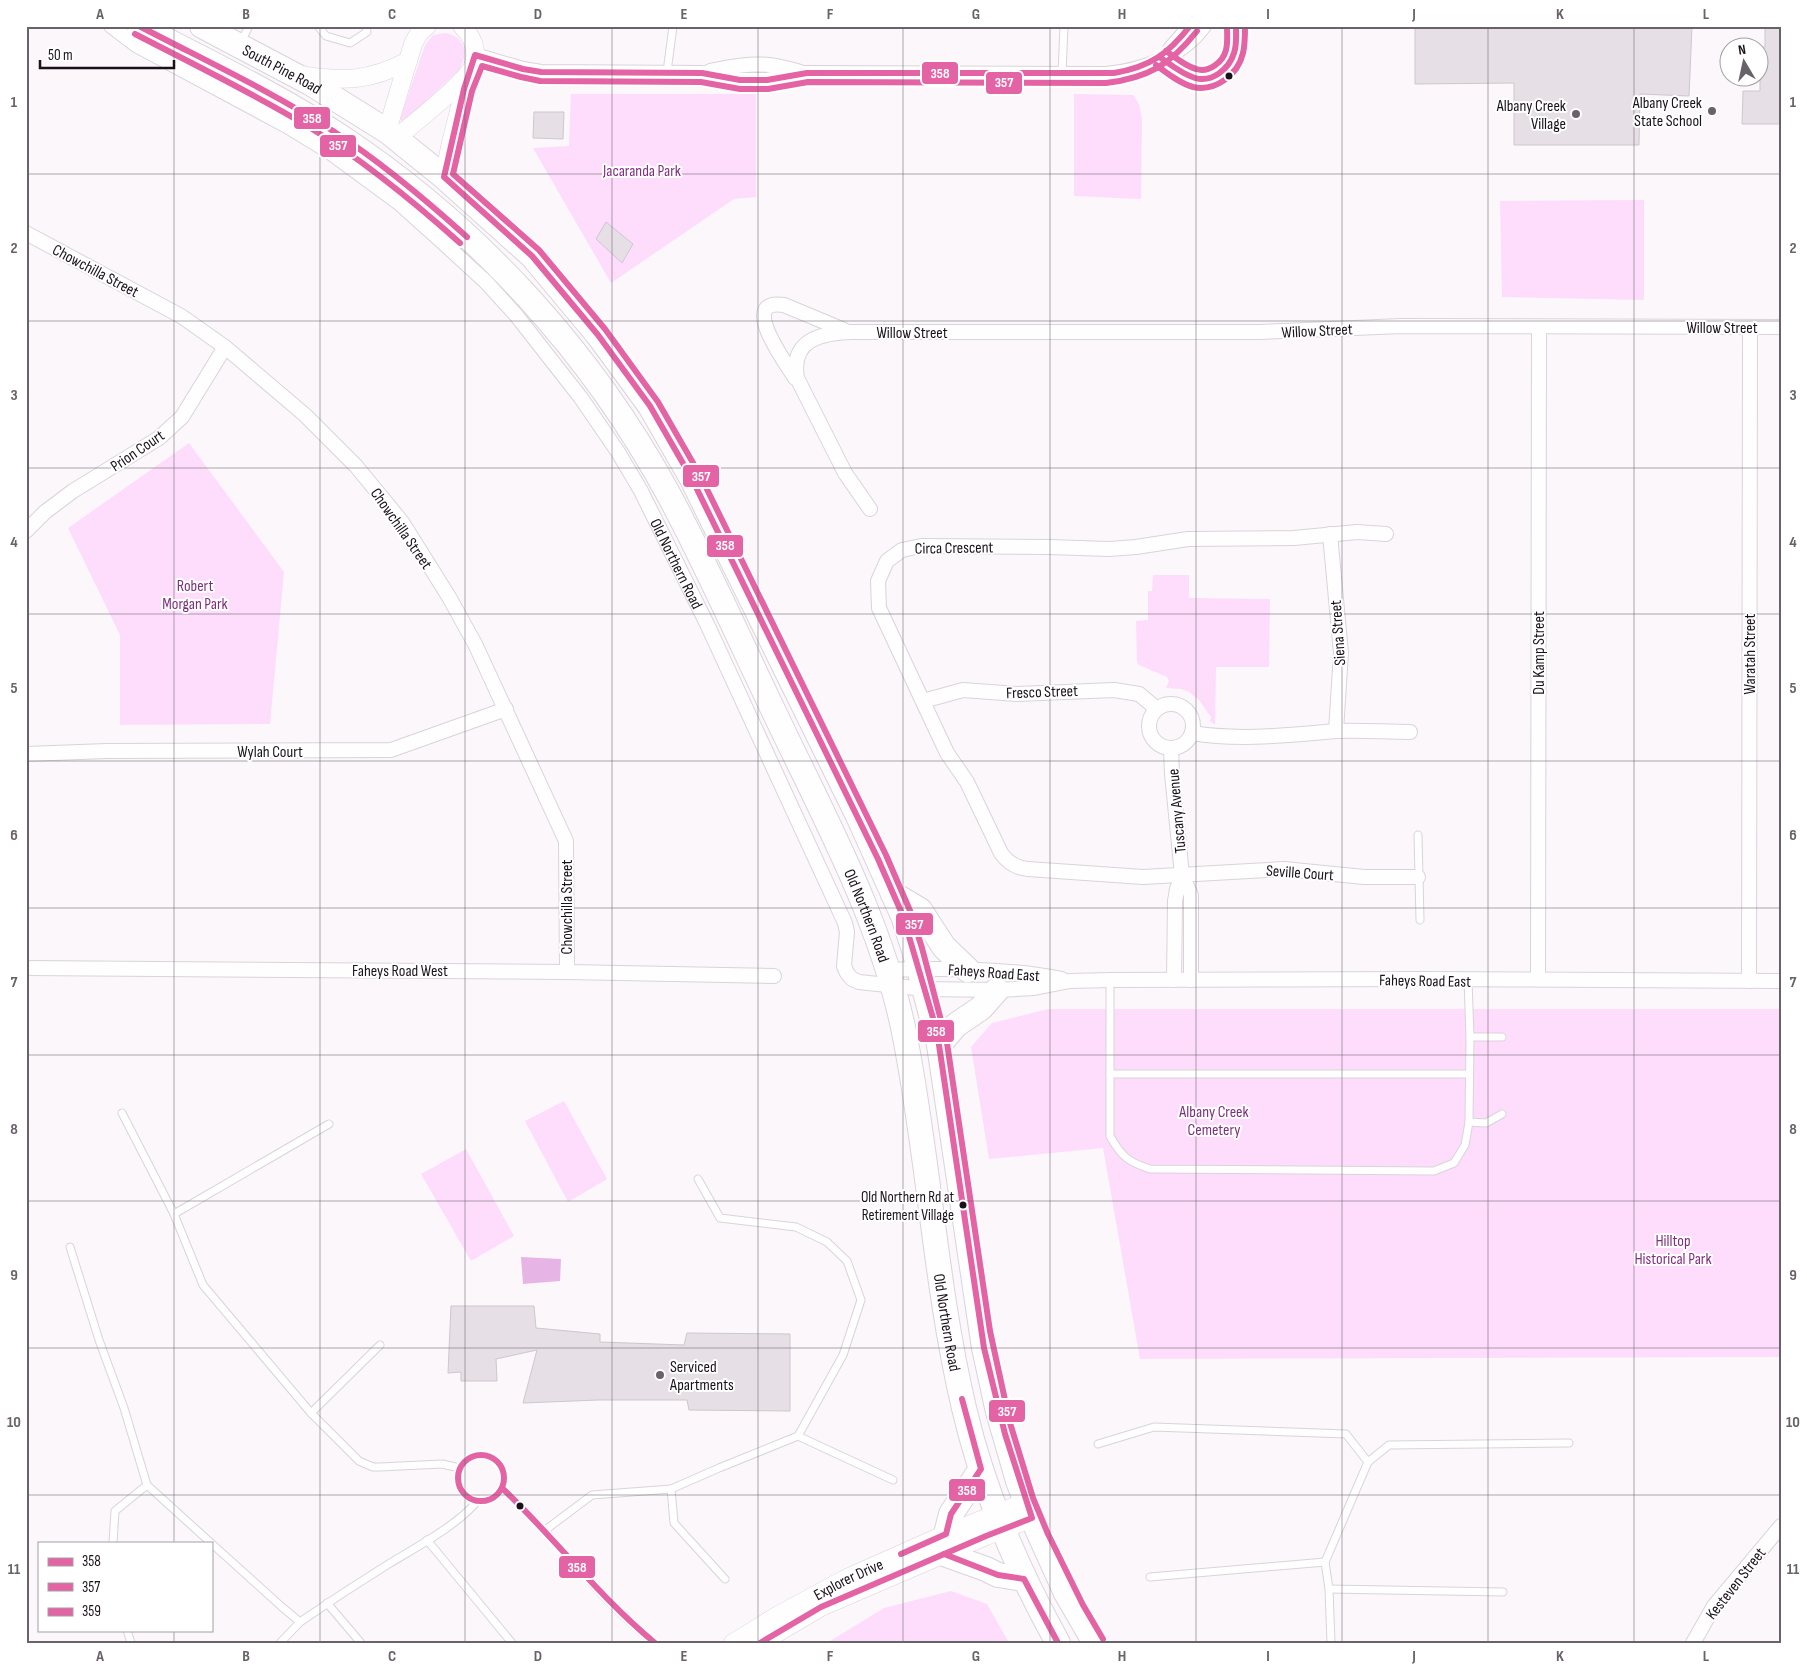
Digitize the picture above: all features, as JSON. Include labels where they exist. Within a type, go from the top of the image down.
[{"type":"highway","name":"South Pine Road","points":[[139,26],[315,120],[371,170]]},
{"type":"highway","name":"South Pine Road","points":[[202,26],[244,36],[292,73],[326,92],[391,135]]},
{"type":"highway","points":[[371,170],[391,135]]},
{"type":"highway","name":"Old Northern Road","points":[[391,135],[444,177],[532,256],[598,335],[650,406],[692,479],[858,816],[903,916],[939,1045],[984,1348],[1000,1420],[1018,1481],[1029,1510],[1066,1593],[1095,1643]]},
{"type":"highway","name":"Old Northern Road","points":[[371,170],[441,214],[511,280],[567,342],[624,420],[669,495],[711,579],[859,892],[869,915],[902,1023],[939,1271],[965,1414],[981,1469],[1000,1521],[1024,1579],[1058,1643]]},
{"type":"highway","points":[[893,894],[920,910],[944,947],[968,970]]},
{"type":"highway","points":[[939,1045],[956,1024],[981,1008],[997,990]]},
{"type":"highway","points":[[981,1469],[951,1514],[945,1544],[998,1575],[1024,1579]]},
{"type":"street","points":[[111,26],[136,45],[287,126],[331,153],[371,170]]},
{"type":"street","points":[[1161,58],[1190,26]]},
{"type":"street","points":[[475,55],[523,69],[541,72],[702,73],[740,80],[768,80],[807,73],[1120,72],[1138,68],[1180,50],[1191,42],[1204,26]]},
{"type":"street","points":[[391,135],[408,61],[424,29]]},
{"type":"street","points":[[444,177],[468,74],[474,63],[475,55],[467,29]]},
{"type":"street","points":[[292,73],[334,80],[354,79],[384,72],[408,61]]},
{"type":"street","points":[[391,135],[468,74]]},
{"type":"street","name":"Old Northern Road","points":[[371,170],[399,203],[486,282],[516,315],[581,398],[618,452],[641,491],[707,624],[839,910],[847,932],[844,966],[847,973],[859,982],[889,978]]},
{"type":"street","name":"Chowchilla Street","points":[[26,233],[181,316],[225,346],[305,415],[356,466],[402,522],[449,597],[475,644],[566,841],[567,972]]},
{"type":"street","name":"Willow Street","points":[[852,332],[784,305],[774,304],[767,307],[763,316],[764,325],[798,383],[845,472],[870,509]]},
{"type":"street","name":"Willow Street","points":[[798,383],[796,361],[805,345],[823,335],[852,332],[1260,332],[1402,326],[1781,327]]},
{"type":"street","name":"Du Kamp Street","points":[[1538,979],[1539,327]]},
{"type":"street","name":"Waratah Street","points":[[1749,981],[1750,327]]},
{"type":"street","name":"Prion Court","points":[[26,531],[45,512],[73,491],[159,438],[182,417],[225,346]]},
{"type":"street","name":"Circa Crescent","points":[[1182,875],[1155,877],[1100,875],[1023,869],[1012,864],[1001,853],[967,782],[947,753],[882,615],[878,604],[877,586],[880,574],[890,558],[902,550],[921,546],[1049,546],[1109,549],[1188,539],[1287,538],[1357,532],[1386,534]]},
{"type":"street","name":"Siena Street","points":[[1330,534],[1341,653],[1336,731]]},
{"type":"street","name":"Fresco Street","points":[[923,701],[963,690],[1018,694],[1114,690],[1139,694],[1157,709]]},
{"type":"street","points":[[1170,704],[1184,708],[1192,720],[1192,733],[1185,743],[1171,748],[1159,744],[1151,734],[1150,720],[1157,709],[1170,704]]},
{"type":"street","name":"Wylah Court","points":[[26,754],[390,750],[506,709]]},
{"type":"street","points":[[1192,733],[1213,736],[1250,737],[1302,735],[1336,731],[1410,732]]},
{"type":"street","name":"Tuscany Avenue","points":[[1171,748],[1182,875],[1191,895],[1191,980]]},
{"type":"street","name":"Seville Court","points":[[1182,875],[1200,872],[1272,869],[1364,877],[1418,877]]},
{"type":"street","name":"Tuscany Avenue","points":[[1174,980],[1175,901],[1182,875]]},
{"type":"street","name":"Faheys Road West","points":[[26,968],[567,972],[774,976]]},
{"type":"street","name":"Faheys Road East","points":[[889,978],[922,979],[968,970],[1034,974],[1070,981]]},
{"type":"street","name":"Faheys Road East","points":[[889,978],[922,979],[997,990],[1034,988],[1070,981],[1110,980],[1538,979],[1781,981]]},
{"type":"street","name":"Explorer Drive","points":[[733,1643],[775,1617],[838,1583],[945,1544],[1029,1510]]},
{"type":"street","name":"Kesteven Street","points":[[1693,1643],[1714,1606],[1781,1526]]},
{"type":"street","name":"Explorer Drive","points":[[760,1643],[821,1607],[945,1544]]},
{"type":"lane","points":[[318,26],[326,36],[350,43],[367,32],[366,26]]},
{"type":"lane","points":[[667,72],[673,26]]},
{"type":"lane","points":[[1062,73],[1064,26]]},
{"type":"lane","points":[[1161,58],[1196,78],[1203,79],[1215,76],[1225,69],[1232,58],[1236,44],[1236,26]]},
{"type":"lane","points":[[1418,836],[1420,920]]},
{"type":"lane","points":[[1110,980],[1110,1136],[1118,1152],[1133,1164],[1150,1169],[1434,1171],[1454,1163],[1465,1145],[1469,1122],[1470,1037],[1468,980]]},
{"type":"lane","points":[[1470,1037],[1502,1037]]},
{"type":"lane","points":[[1110,1074],[1469,1074]]},
{"type":"lane","points":[[122,1113],[174,1214],[203,1285],[311,1413],[350,1452],[365,1464],[373,1467],[442,1464],[460,1468]]},
{"type":"lane","points":[[1469,1122],[1486,1123],[1502,1114]]},
{"type":"lane","points":[[174,1214],[329,1124]]},
{"type":"lane","points":[[544,1531],[592,1495],[671,1489],[798,1436],[843,1355],[861,1300],[847,1261],[826,1242],[796,1227],[720,1218],[698,1179]]},
{"type":"lane","points":[[70,1246],[148,1485],[210,1542]]},
{"type":"lane","points":[[311,1413],[380,1345]]},
{"type":"lane","points":[[1098,1444],[1154,1427],[1346,1434],[1368,1462]]},
{"type":"lane","points":[[798,1436],[893,1480]]},
{"type":"lane","points":[[1331,1643],[1329,1589],[1324,1562],[1368,1462],[1389,1445],[1569,1443]]},
{"type":"lane","points":[[480,1454],[490,1456],[502,1468],[504,1478],[502,1488],[497,1495],[490,1499],[478,1500],[467,1496],[460,1487],[458,1479],[460,1468],[464,1462],[473,1456],[480,1454]]},
{"type":"lane","points":[[113,1542],[114,1512],[148,1485]]},
{"type":"lane","points":[[502,1488],[525,1510],[594,1587],[640,1632],[655,1643]]},
{"type":"lane","points":[[671,1489],[674,1523],[725,1579]]},
{"type":"lane","points":[[280,1643],[300,1622],[427,1540],[467,1512],[478,1500]]},
{"type":"lane","points":[[427,1540],[512,1643]]},
{"type":"lane","points":[[212,1544],[300,1622]]},
{"type":"lane","points":[[1150,1576],[1324,1562]]},
{"type":"lane","points":[[1329,1589],[1503,1592]]},
{"type":"lane","points":[[327,1603],[361,1643]]},
{"type":"lane","points":[[640,1632],[646,1643]]},
{"type":"green space","points":[[446,33],[453,35],[462,43],[465,53],[462,65],[458,71],[403,122],[400,119],[425,45],[433,35]]},
{"type":"green space","name":"Jacaranda Park","points":[[571,94],[756,94],[756,197],[734,199],[611,283],[533,148],[569,146]]},
{"type":"green space","points":[[1074,94],[1133,95],[1139,104],[1142,119],[1141,199],[1074,196]]},
{"type":"green space","points":[[1644,200],[1644,300],[1502,297],[1500,201]]},
{"type":"green space","name":"Robert Morgan Park","points":[[189,443],[284,572],[270,724],[120,725],[120,635],[68,528]]},
{"type":"green space","points":[[1153,575],[1189,575],[1189,598],[1270,599],[1269,667],[1216,667],[1215,725],[1210,721],[1211,717],[1199,700],[1189,692],[1181,689],[1166,688],[1169,681],[1167,677],[1139,665],[1137,662],[1136,621],[1148,620],[1148,591],[1152,591]]},
{"type":"green space","points":[[1048,1009],[1781,1009],[1781,1357],[1140,1359],[1103,1148],[989,1159],[971,1047],[992,1023]]},
{"type":"green space","points":[[564,1101],[607,1179],[568,1202],[525,1121]]},
{"type":"green space","points":[[466,1149],[514,1236],[471,1261],[421,1174]]},
{"type":"green space","points":[[951,1591],[987,1604],[1009,1643],[827,1643],[884,1608]]},
{"type":"shaded area","points":[[521,1257],[561,1259],[560,1281],[523,1284]]},
{"type":"building","name":"Albany Creek Village","points":[[1415,26],[1692,26],[1689,96],[1640,94],[1639,145],[1514,145],[1514,83],[1415,84]]},
{"type":"building","points":[[1765,26],[1781,26],[1781,124],[1742,124],[1743,91],[1760,91],[1760,88],[1770,88],[1770,38],[1765,38]]},
{"type":"building","points":[[534,112],[564,112],[563,139],[533,138]]},
{"type":"building","points":[[606,222],[633,244],[622,263],[596,239]]},
{"type":"building","name":"Serviced Apartments","points":[[451,1306],[534,1306],[536,1328],[600,1334],[600,1342],[684,1345],[687,1333],[790,1334],[790,1411],[689,1410],[687,1400],[598,1400],[523,1403],[537,1350],[496,1359],[497,1381],[461,1381],[461,1372],[448,1373]]},
{"type":"transit line","name":"358","points":[[139,26],[262,89],[310,116],[368,155],[402,181],[467,237]]},
{"type":"transit line","name":"358","points":[[760,1643],[821,1607],[1032,1518],[1005,1434],[984,1348],[939,1045],[903,916],[878,859],[692,479],[650,406],[598,335],[532,256],[444,177],[464,89],[475,55],[523,69],[541,72],[702,73],[740,80],[767,80],[807,73],[1114,73],[1138,67],[1157,58],[1166,52],[1190,26]]},
{"type":"transit line","name":"359","points":[[1166,51],[1192,68],[1201,70],[1215,66],[1222,59],[1226,50],[1227,26]]},
{"type":"transit line","name":"358","points":[[1161,58],[1181,72],[1195,78],[1213,77],[1224,69],[1232,59],[1236,47],[1236,26]]},
{"type":"transit line","name":"357","points":[[1156,65],[1178,80],[1193,87],[1201,88],[1217,84],[1231,75],[1240,61],[1244,47],[1245,26]]},
{"type":"transit line","name":"357","points":[[1103,1639],[1083,1605],[1048,1534],[1033,1498],[1010,1423],[990,1331],[947,1043],[911,913],[886,855],[700,475],[658,402],[605,329],[539,250],[453,174],[472,91],[482,66],[540,81],[701,82],[740,89],[768,89],[808,82],[1106,83],[1134,78],[1157,68],[1177,53],[1197,31]]},
{"type":"transit line","name":"357","points":[[135,34],[223,79],[309,127],[349,153],[387,182],[460,243]]},
{"type":"transit line","name":"358","points":[[901,1554],[946,1534],[951,1514],[981,1469],[962,1399]]},
{"type":"transit line","name":"358","points":[[476,1455],[486,1455],[500,1465],[504,1478],[500,1491],[494,1497],[486,1501],[476,1501],[462,1491],[458,1483],[458,1473],[468,1459],[476,1455]]},
{"type":"transit line","name":"358","points":[[502,1488],[614,1606],[655,1643]]},
{"type":"transit line","name":"358","points":[[944,1554],[998,1575],[1024,1579],[1058,1643]]},
{"type":"place","name":"Albany Creek State School","points":[[1712,111]]},
{"type":"place","name":"Albany Creek Village","points":[[1576,114]]},
{"type":"place","name":"Old Northern Rd at Retirement Village","points":[[963,1205]]},
{"type":"place","name":"Serviced Apartments","points":[[660,1375]]},
{"type":"park label","name":"Albany Creek Cemetery","points":[[1214,1120]]},
{"type":"park label","name":"Hilltop Historical Park","points":[[1673,1249]]}]
